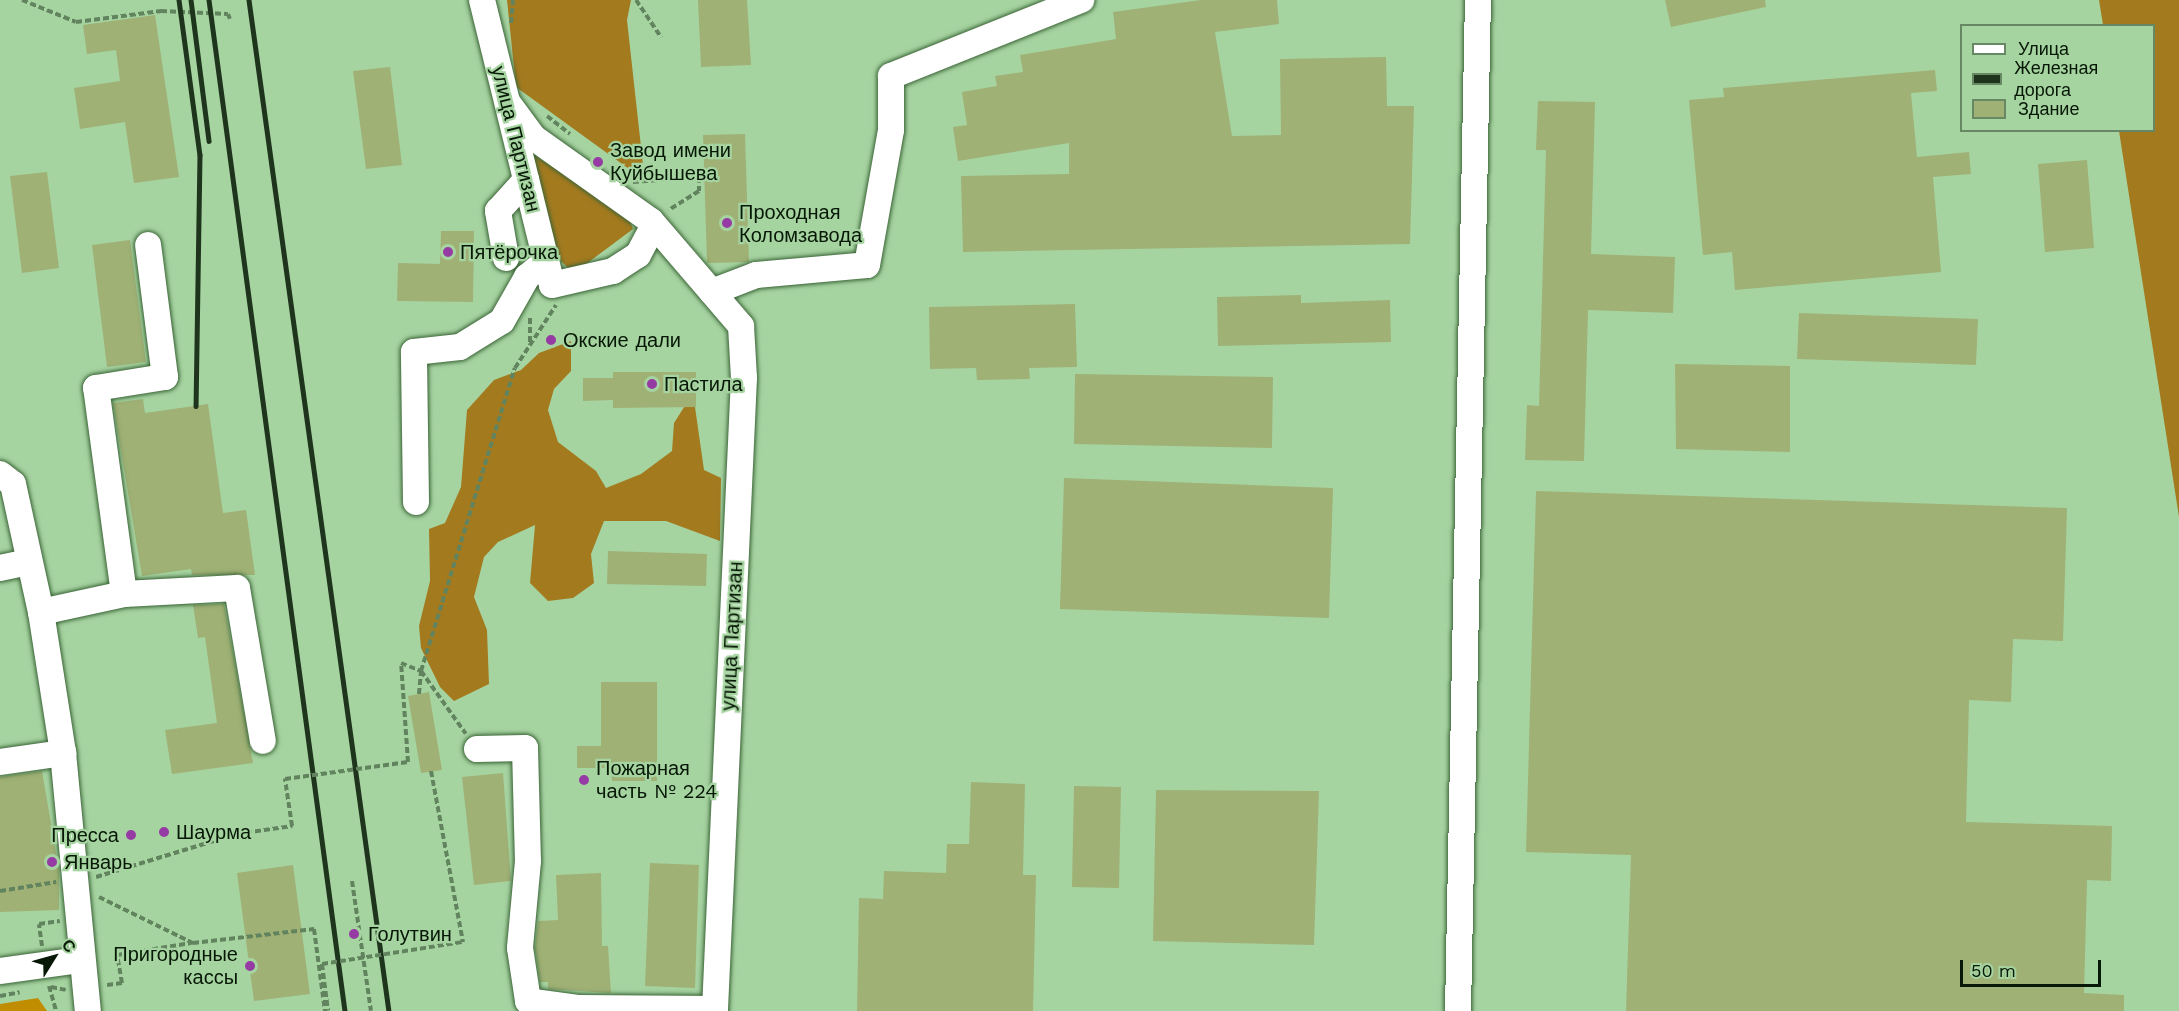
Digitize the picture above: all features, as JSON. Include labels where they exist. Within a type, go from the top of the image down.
[{"type":"street","name":"улица Партизан","points":[[477,749],[525,748],[528,861],[520,948],[528,1001],[578,1008],[715,1010],[744,378],[741,326],[664,231],[638,255],[613,271],[552,285],[482,0]]},
{"type":"street","points":[[712,292],[756,275],[867,265],[891,130],[891,76],[1081,0]]},
{"type":"street","points":[[1458,1011],[1478,0]]},
{"type":"street","points":[[508,103],[533,137],[664,231]]},
{"type":"street","points":[[506,258],[498,211],[526,180]]},
{"type":"street","points":[[124,594],[96,388],[165,377],[148,245]]},
{"type":"street","points":[[416,502],[414,352],[460,347],[502,321],[527,277],[546,261]]},
{"type":"street","points":[[0,474],[13,484],[28,562],[41,612],[63,753],[80,960],[86,999]]},
{"type":"street","points":[[0,568],[28,562]]},
{"type":"street","points":[[41,612],[124,594],[237,588],[263,741]]},
{"type":"street","points":[[0,762],[63,753]]},
{"type":"street","points":[[0,971],[80,960]]},
{"type":"path","points":[[22,0],[76,22],[161,11],[228,14],[230,19]]},
{"type":"path","points":[[636,0],[661,37]]},
{"type":"path","points":[[543,114],[580,141]]},
{"type":"path","points":[[625,175],[634,182],[699,177],[699,191],[664,231]]},
{"type":"path","points":[[699,184],[705,184]]},
{"type":"path","points":[[419,694],[420,671],[515,368],[558,302]]},
{"type":"path","points":[[0,891],[73,884],[237,834],[292,826],[285,779],[408,762],[401,663],[420,671],[477,749]]},
{"type":"path","points":[[326,1011],[322,964],[463,942],[431,771]]},
{"type":"path","points":[[352,881],[371,1011]]},
{"type":"path","points":[[73,884],[193,943]]},
{"type":"path","points":[[49,986],[86,999],[122,983],[117,955],[193,943],[314,929],[326,1011]]},
{"type":"shaded area","points":[[507,0],[631,0],[627,20],[643,165],[640,177],[516,87]]},
{"type":"shaded area","points":[[2099,0],[2179,0],[2179,517],[2119,132],[2155,132],[2155,24],[2103,24]]},
{"type":"shaded area","points":[[532,154],[627,214],[633,229],[578,270],[569,269],[558,258]]},
{"type":"shaded area","points":[[571,341],[571,371],[554,389],[548,410],[558,442],[596,471],[606,488],[641,474],[672,451],[674,423],[693,393],[704,470],[721,478],[720,541],[666,521],[604,521],[591,554],[594,583],[573,598],[548,601],[530,583],[535,525],[498,542],[484,557],[474,597],[487,630],[489,684],[454,701],[440,687],[421,648],[419,626],[430,581],[429,529],[445,523],[461,487],[467,410],[494,380],[521,370],[539,353]]},
{"type":"shaded area","points":[[38,998],[47,1011],[0,1011],[0,1004]]},
{"type":"building","points":[[698,0],[747,0],[751,65],[701,67]]},
{"type":"building","points":[[1201,0],[1277,0],[1279,24],[1215,32],[1232,136],[1281,135],[1280,59],[1386,57],[1387,106],[1414,106],[1410,244],[963,252],[961,176],[1069,174],[1069,143],[958,161],[953,127],[967,125],[962,92],[997,86],[995,76],[1023,72],[1020,55],[1116,39],[1113,12]]},
{"type":"building","points":[[1665,0],[1765,0],[1766,7],[1671,27]]},
{"type":"building","points":[[155,15],[179,177],[134,183],[125,122],[80,129],[74,88],[120,81],[116,50],[87,54],[83,25]]},
{"type":"building","points":[[390,67],[402,165],[366,169],[353,71]]},
{"type":"building","points":[[1935,70],[1937,91],[1911,93],[1917,157],[1969,152],[1971,174],[1933,177],[1941,272],[1735,290],[1732,252],[1703,255],[1689,100],[1724,97],[1723,88]]},
{"type":"building","points":[[1538,101],[1595,102],[1591,254],[1675,257],[1673,313],[1588,310],[1584,461],[1525,460],[1527,405],[1539,406],[1546,150],[1536,150]]},
{"type":"building","name":"Проходная Коломзавода","points":[[745,134],[749,262],[707,263],[703,135]]},
{"type":"building","points":[[2087,160],[2094,248],[2045,252],[2038,164]]},
{"type":"building","points":[[47,172],[59,268],[22,273],[10,176]]},
{"type":"building","points":[[441,231],[474,231],[473,302],[397,301],[398,263],[440,264]]},
{"type":"building","points":[[130,240],[146,362],[107,367],[92,245]]},
{"type":"building","points":[[1301,295],[1301,303],[1390,300],[1391,342],[1218,346],[1217,297]]},
{"type":"building","points":[[1075,304],[1077,367],[1029,368],[1030,379],[977,380],[976,368],[930,369],[929,307]]},
{"type":"building","points":[[1799,313],[1978,319],[1976,365],[1797,359]]},
{"type":"building","points":[[1675,364],[1790,366],[1790,452],[1676,449]]},
{"type":"building","points":[[613,372],[696,372],[696,407],[613,408],[613,400],[583,401],[583,378],[613,378]]},
{"type":"building","points":[[1075,374],[1273,377],[1272,448],[1074,444]]},
{"type":"building","points":[[143,399],[145,413],[208,404],[223,513],[246,510],[255,575],[192,575],[191,569],[142,576],[113,403]]},
{"type":"building","points":[[1064,478],[1333,488],[1329,618],[1060,609]]},
{"type":"building","points":[[1536,491],[2067,508],[2063,641],[2013,639],[2011,702],[1969,700],[1966,822],[2112,826],[2111,881],[2087,880],[2084,993],[2124,995],[2124,1011],[1626,1011],[1631,855],[1526,852]]},
{"type":"building","points":[[608,551],[707,554],[706,586],[607,584]]},
{"type":"building","points":[[224,604],[253,763],[172,774],[165,730],[217,723],[205,637],[198,638],[193,605]]},
{"type":"building","points":[[601,682],[657,682],[657,781],[612,781],[611,768],[577,768],[577,746],[601,746]]},
{"type":"building","points":[[429,692],[442,770],[421,773],[408,696]]},
{"type":"building","points":[[42,771],[59,870],[59,910],[0,912],[0,777]]},
{"type":"building","points":[[503,773],[511,881],[474,885],[462,777]]},
{"type":"building","points":[[971,782],[1025,784],[1023,875],[1036,875],[1033,1011],[857,1011],[859,898],[883,899],[884,871],[946,873],[947,844],[969,844]]},
{"type":"building","points":[[1074,786],[1121,787],[1119,888],[1072,887]]},
{"type":"building","points":[[1156,790],[1319,791],[1314,945],[1153,941]]},
{"type":"building","points":[[650,863],[699,865],[695,988],[645,986]]},
{"type":"building","points":[[293,865],[310,994],[254,1001],[237,873]]},
{"type":"building","points":[[601,873],[602,946],[608,946],[611,993],[548,989],[548,982],[540,982],[535,948],[538,921],[558,920],[556,875]]},
{"type":"railway","points":[[179,0],[200,155],[196,406]]},
{"type":"railway","points":[[191,0],[209,141]]},
{"type":"railway","points":[[209,0],[345,1011]]},
{"type":"railway","points":[[249,0],[389,1011]]},
{"type":"place","name":"Завод имени Куйбышева","points":[[598,162]]},
{"type":"place","name":"Проходная Коломзавода","points":[[727,223]]},
{"type":"place","name":"Пятёрочка","points":[[448,252]]},
{"type":"place","name":"Окские дали","points":[[551,340]]},
{"type":"place","name":"Пастила","points":[[652,384]]},
{"type":"place","name":"Пожарная часть № 224","points":[[584,780]]},
{"type":"place","name":"Шаурма","points":[[164,832]]},
{"type":"place","name":"Пресса","points":[[131,835]]},
{"type":"place","name":"Январь","points":[[52,862]]},
{"type":"place","name":"Голутвин","points":[[354,934]]},
{"type":"place","name":"Пригородные кассы","points":[[250,966]]}]
